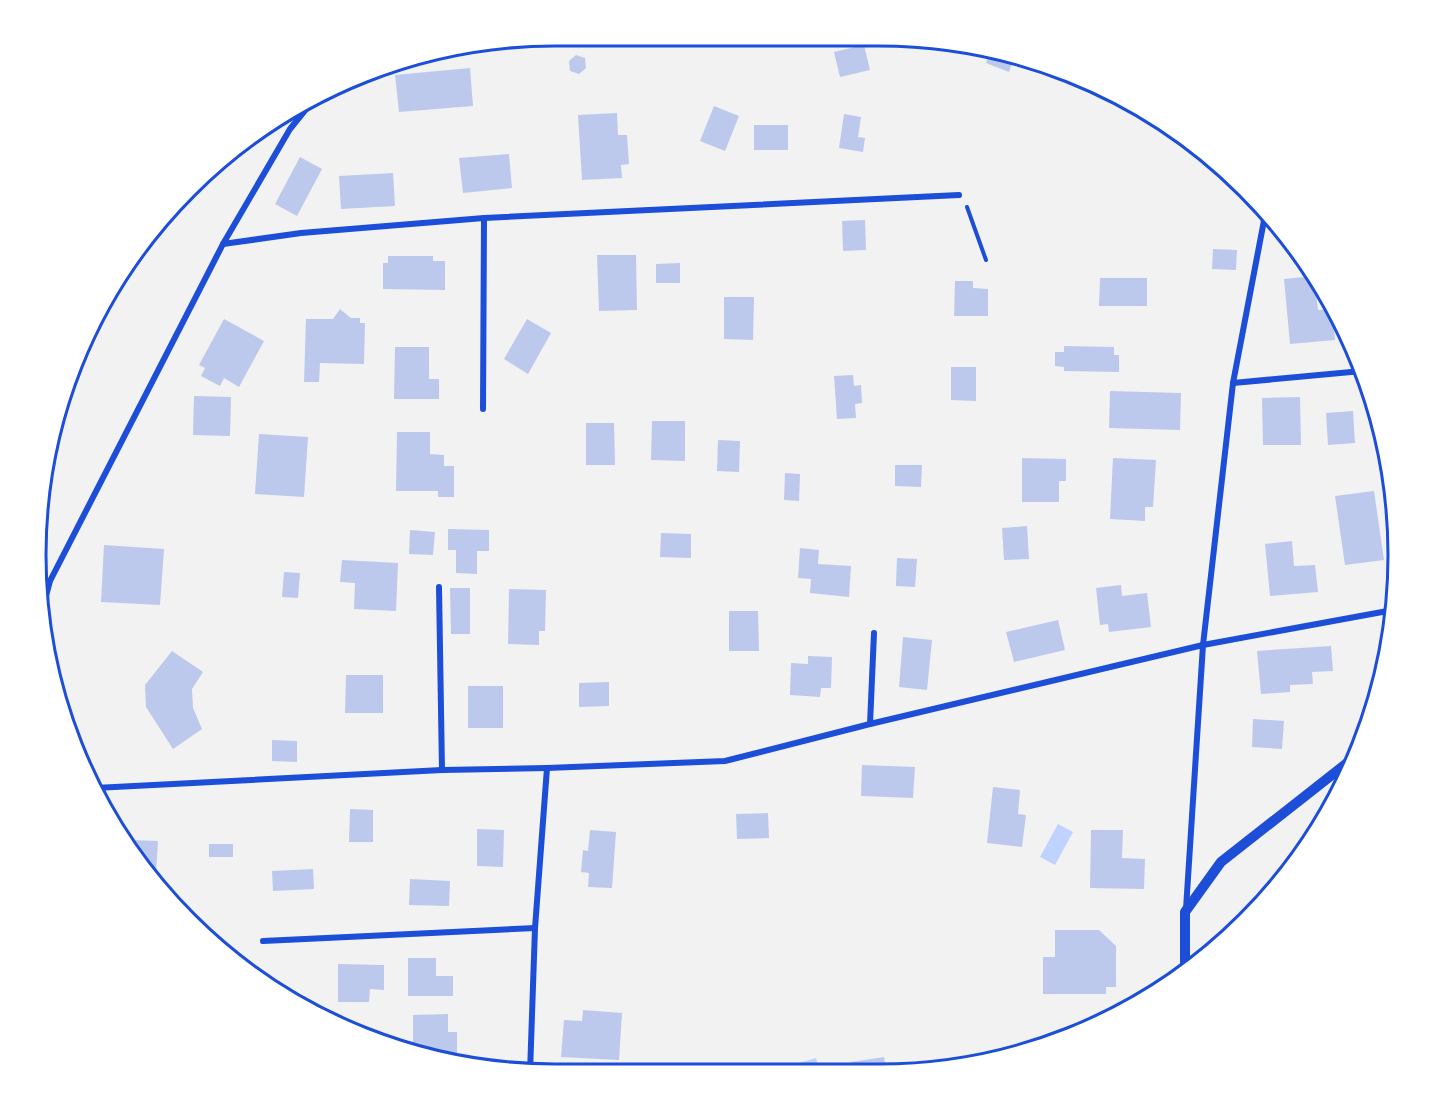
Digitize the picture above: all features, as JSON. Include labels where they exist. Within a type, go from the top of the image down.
[{"type":"street","points":[[48,589],[223,244],[290,129],[302,115]]},
{"type":"street","points":[[223,244],[301,233],[484,218],[959,195]]},
{"type":"street","points":[[483,409],[484,218]]},
{"type":"street","points":[[1185,961],[1185,912],[1203,645],[1233,383],[1264,223]]},
{"type":"street","points":[[1233,383],[1353,372]]},
{"type":"street","points":[[439,587],[442,770]]},
{"type":"street","points":[[103,789],[442,770],[725,761],[1203,645],[1384,612]]},
{"type":"street","points":[[870,724],[874,633]]},
{"type":"street","points":[[530,1063],[535,928],[547,768]]},
{"type":"street","points":[[1185,912],[1221,862],[1341,768]]},
{"type":"street","points":[[263,941],[535,928]]},
{"type":"path","points":[[959,195],[964,198],[986,260]]},
{"type":"water","points":[[1058,824],[1073,832],[1055,865],[1040,857]]},
{"type":"water","points":[[816,1058],[818,1064],[795,1064]]},
{"type":"building","points":[[864,46],[870,70],[840,77],[834,52]]},
{"type":"building","points":[[576,55],[585,58],[586,68],[579,74],[570,71],[569,61]]},
{"type":"building","points":[[988,58],[1012,64],[1009,72],[986,63]]},
{"type":"building","points":[[470,68],[473,106],[399,112],[395,75]]},
{"type":"building","points":[[714,106],[739,116],[725,151],[700,141]]},
{"type":"building","points":[[617,113],[618,135],[627,135],[629,164],[621,165],[622,178],[582,180],[578,115]]},
{"type":"building","points":[[844,114],[861,117],[858,137],[865,138],[863,152],[839,148]]},
{"type":"building","points":[[754,125],[788,125],[788,150],[754,150]]},
{"type":"building","points":[[509,154],[512,188],[463,193],[459,158]]},
{"type":"building","points":[[300,157],[322,169],[297,216],[275,204]]},
{"type":"building","points":[[393,173],[395,206],[341,209],[339,176]]},
{"type":"building","points":[[865,220],[866,250],[843,251],[842,221]]},
{"type":"building","points":[[1213,249],[1237,250],[1236,270],[1212,269]]},
{"type":"building","points":[[597,255],[636,255],[637,310],[599,311]]},
{"type":"building","points":[[388,256],[433,256],[433,261],[445,261],[445,290],[383,289],[383,263],[388,263]]},
{"type":"building","points":[[680,263],[680,283],[656,283],[656,264]]},
{"type":"building","points":[[1304,277],[1316,297],[1318,310],[1324,310],[1334,328],[1335,340],[1290,344],[1284,279]]},
{"type":"building","points":[[1100,278],[1147,278],[1147,306],[1099,306]]},
{"type":"building","points":[[955,281],[973,281],[973,288],[988,289],[988,316],[954,316]]},
{"type":"building","points":[[724,297],[754,297],[753,340],[724,339]]},
{"type":"building","points":[[340,309],[351,318],[360,318],[360,323],[365,323],[364,364],[320,363],[319,382],[304,382],[306,319],[333,319]]},
{"type":"building","points":[[224,319],[264,341],[239,387],[224,378],[220,386],[201,376],[205,368],[199,365]]},
{"type":"building","points":[[527,319],[551,333],[528,374],[504,359]]},
{"type":"building","points":[[1064,346],[1114,347],[1114,355],[1119,355],[1119,372],[1064,371],[1064,367],[1055,366],[1055,352],[1064,352]]},
{"type":"building","points":[[395,347],[429,347],[429,379],[439,379],[439,399],[394,399]]},
{"type":"building","points":[[951,367],[976,367],[976,401],[951,400]]},
{"type":"building","points":[[853,375],[854,386],[861,385],[862,403],[855,404],[856,418],[837,419],[834,376]]},
{"type":"building","points":[[1110,391],[1181,393],[1180,430],[1109,428]]},
{"type":"building","points":[[194,396],[231,397],[230,436],[193,435]]},
{"type":"building","points":[[1300,397],[1301,445],[1263,445],[1262,398]]},
{"type":"building","points":[[1353,411],[1355,443],[1328,445],[1326,413]]},
{"type":"building","points":[[652,421],[685,421],[685,461],[651,460]]},
{"type":"building","points":[[586,423],[614,423],[615,465],[586,465]]},
{"type":"building","points":[[397,432],[430,432],[430,454],[444,455],[444,466],[454,466],[454,497],[438,497],[438,491],[396,491]]},
{"type":"building","points":[[259,434],[308,437],[304,497],[255,494]]},
{"type":"building","points":[[718,440],[740,441],[739,472],[717,471]]},
{"type":"building","points":[[1022,458],[1066,459],[1066,481],[1059,481],[1059,502],[1022,502]]},
{"type":"building","points":[[1113,458],[1156,460],[1153,507],[1145,507],[1145,521],[1110,519]]},
{"type":"building","points":[[895,465],[922,465],[921,487],[895,486]]},
{"type":"building","points":[[785,473],[800,474],[799,501],[784,500]]},
{"type":"building","points":[[1374,491],[1384,560],[1345,565],[1335,496]]},
{"type":"building","points":[[1027,526],[1029,559],[1004,560],[1002,528]]},
{"type":"building","points":[[448,529],[489,530],[489,551],[477,551],[477,574],[456,573],[456,550],[448,550]]},
{"type":"building","points":[[410,530],[435,532],[433,555],[409,554]]},
{"type":"building","points":[[661,533],[691,534],[691,558],[660,557]]},
{"type":"building","points":[[1292,541],[1294,566],[1315,565],[1318,592],[1270,596],[1265,544]]},
{"type":"building","points":[[104,545],[164,549],[160,605],[101,602]]},
{"type":"building","points":[[800,548],[819,550],[818,564],[851,566],[849,597],[810,593],[811,579],[798,578]]},
{"type":"building","points":[[897,558],[917,559],[915,587],[896,586]]},
{"type":"building","points":[[342,560],[398,563],[396,611],[354,609],[355,583],[340,582]]},
{"type":"building","points":[[284,572],[300,573],[298,598],[282,597]]},
{"type":"building","points":[[1121,585],[1122,596],[1147,593],[1151,627],[1109,632],[1108,624],[1100,625],[1096,588]]},
{"type":"building","points":[[450,588],[470,588],[470,634],[451,634]]},
{"type":"building","points":[[509,589],[546,590],[545,631],[539,631],[539,645],[508,644]]},
{"type":"building","points":[[729,611],[758,611],[759,651],[729,651]]},
{"type":"building","points":[[1058,620],[1065,650],[1014,662],[1006,632]]},
{"type":"building","points":[[903,637],[932,640],[927,690],[899,687]]},
{"type":"building","points":[[1331,646],[1333,671],[1312,672],[1313,684],[1290,685],[1290,692],[1261,694],[1257,651]]},
{"type":"building","points":[[172,651],[203,672],[192,689],[193,708],[202,729],[173,749],[146,707],[145,685]]},
{"type":"building","points":[[808,656],[832,657],[831,688],[821,688],[820,697],[790,695],[791,663],[808,664]]},
{"type":"building","points":[[346,675],[383,675],[383,713],[345,713]]},
{"type":"building","points":[[609,682],[609,706],[579,707],[579,683]]},
{"type":"building","points":[[468,686],[503,686],[503,728],[468,728]]},
{"type":"building","points":[[1253,719],[1284,721],[1282,749],[1252,747]]},
{"type":"building","points":[[272,740],[297,741],[297,762],[272,761]]},
{"type":"building","points":[[862,765],[915,767],[913,798],[861,796]]},
{"type":"building","points":[[993,787],[1020,790],[1018,814],[1026,815],[1022,847],[987,843]]},
{"type":"building","points":[[350,809],[373,810],[373,842],[349,842]]},
{"type":"building","points":[[768,813],[769,838],[737,839],[736,814]]},
{"type":"building","points":[[477,829],[504,830],[503,867],[477,866]]},
{"type":"building","points":[[590,830],[616,832],[612,888],[588,887],[589,873],[581,872],[583,850],[588,851]]},
{"type":"building","points":[[1091,830],[1123,830],[1122,858],[1145,859],[1144,889],[1090,888]]},
{"type":"building","points":[[134,840],[158,841],[156,870]]},
{"type":"building","points":[[209,844],[233,844],[233,857],[209,857]]},
{"type":"building","points":[[313,869],[314,889],[273,891],[272,871]]},
{"type":"building","points":[[410,879],[450,881],[449,906],[409,905]]},
{"type":"building","points":[[1055,930],[1099,930],[1116,946],[1116,987],[1106,987],[1106,994],[1043,994],[1043,957],[1055,957]]},
{"type":"building","points":[[408,958],[436,958],[436,976],[453,976],[453,996],[408,996]]},
{"type":"building","points":[[338,964],[384,965],[384,990],[370,989],[369,1002],[338,1002]]},
{"type":"building","points":[[583,1010],[622,1013],[619,1060],[561,1057],[564,1020],[582,1021]]},
{"type":"building","points":[[448,1014],[448,1032],[457,1032],[457,1055],[413,1044],[413,1015]]},
{"type":"building","points":[[884,1057],[885,1064],[851,1064],[851,1062]]}]
